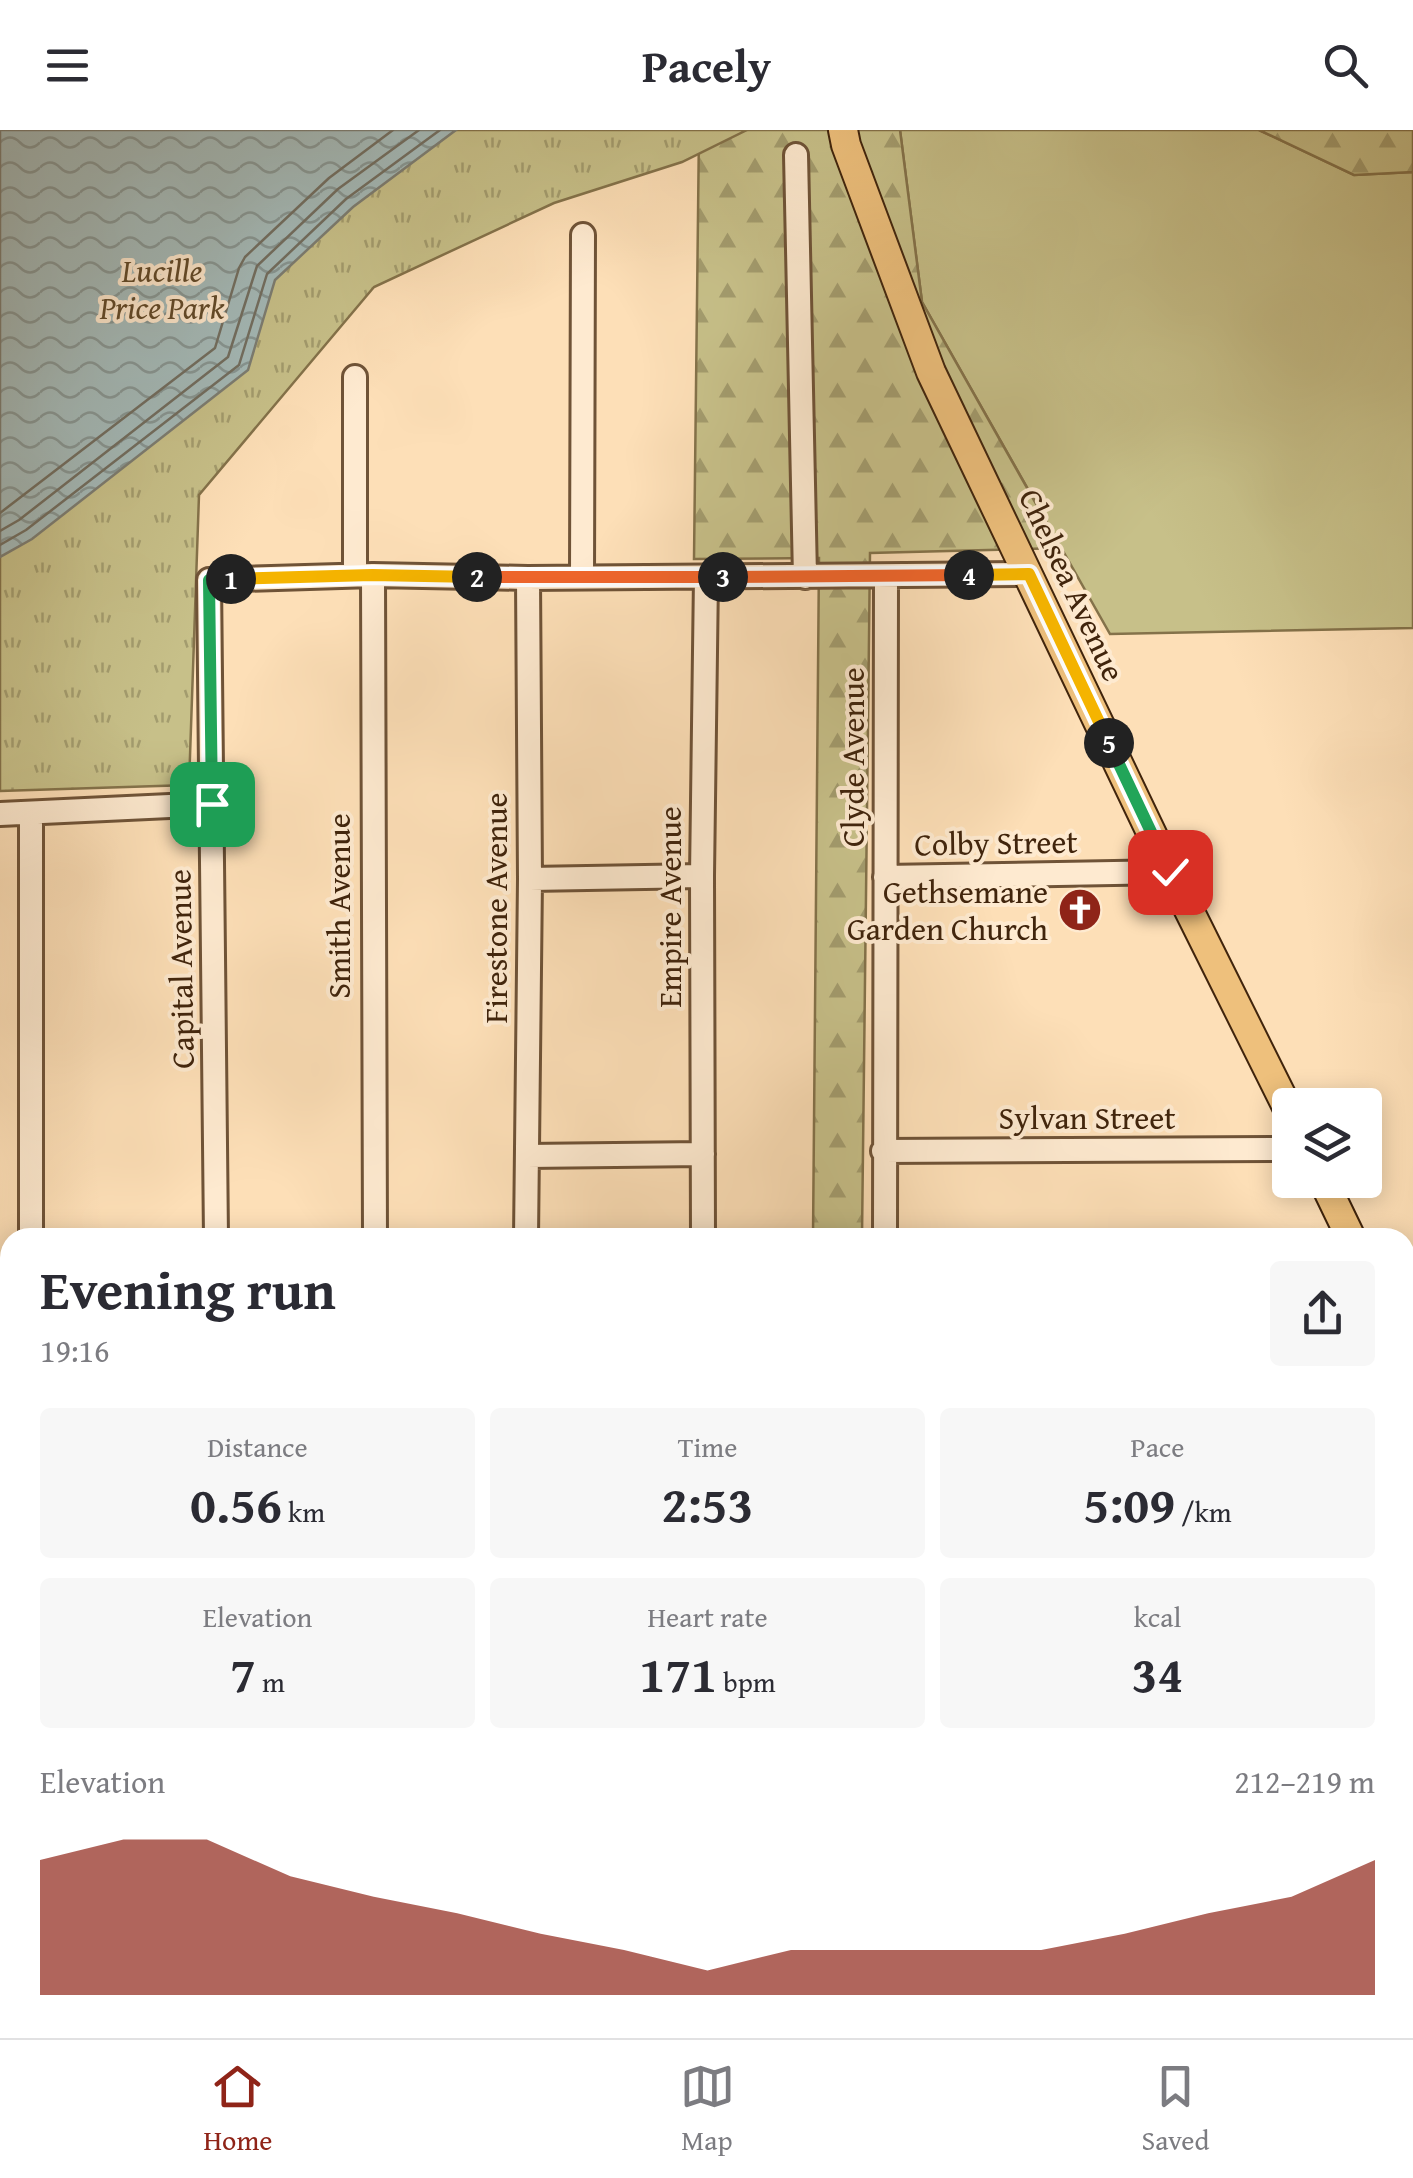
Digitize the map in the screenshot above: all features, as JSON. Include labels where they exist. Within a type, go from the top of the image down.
[{"type":"main road","name":"Chelsea Avenue","points":[[843,130],[931,372],[1278,1088]]},
{"type":"main road","points":[[1332,1198],[1346,1228]]},
{"type":"street","points":[[796,156],[806,577]]},
{"type":"street","points":[[582,577],[583,235]]},
{"type":"street","name":"Smith Avenue","points":[[355,377],[364,575],[375,1228]]},
{"type":"street","points":[[364,575],[706,578],[1029,574]]},
{"type":"street","name":"Capital Avenue","points":[[216,1228],[209,580],[364,575]]},
{"type":"street","name":"Clyde Avenue","points":[[885,1228],[886,576]]},
{"type":"street","name":"Firestone Avenue","points":[[526,1228],[528,578]]},
{"type":"street","name":"Empire Avenue","points":[[703,1228],[706,578]]},
{"type":"street","points":[[0,814],[212,804]]},
{"type":"street","points":[[31,1228],[32,814]]},
{"type":"street","name":"Colby Street","points":[[885,878],[1170,872]]},
{"type":"street","points":[[530,878],[702,876]]},
{"type":"street","name":"Sylvan Street","points":[[884,1151],[1272,1149]]},
{"type":"street","points":[[527,1156],[702,1154]]},
{"type":"green space","name":"Lucille Price Park","points":[[0,130],[747,130],[682,162],[554,203],[374,287],[199,495],[189,785],[0,791]]},
{"type":"green space","points":[[699,130],[900,130],[922,302],[1061,548],[870,553],[862,1228],[813,1228],[819,558],[694,559]]},
{"type":"green space","points":[[900,130],[1259,130],[1354,175],[1413,172],[1413,628],[1110,634],[922,302]]},
{"type":"green space","points":[[1259,130],[1413,130],[1413,172],[1354,175]]},
{"type":"water","points":[[0,130],[456,130],[353,207],[275,280],[248,370],[32,539],[0,557]]},
{"type":"place","name":"Gethsemane Garden Church","points":[[1080,910]]},
{"type":"route","points":[[212,804],[209,580],[372,575],[528,578],[1029,574],[1170,872]]}]
